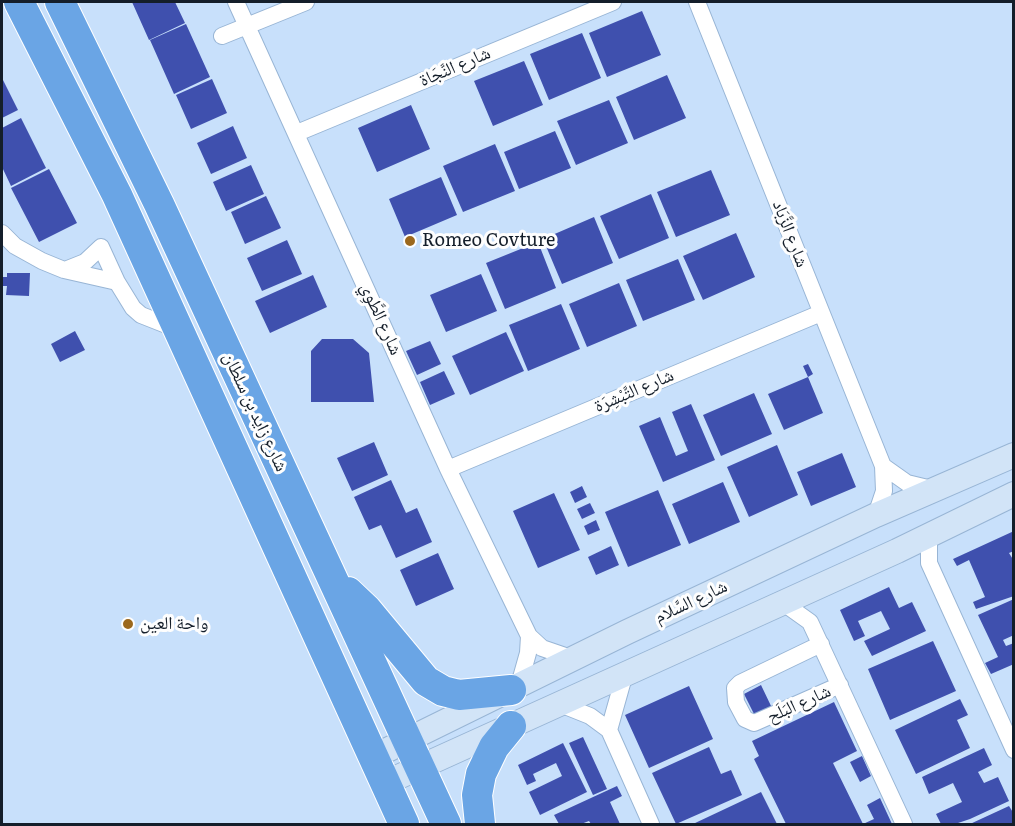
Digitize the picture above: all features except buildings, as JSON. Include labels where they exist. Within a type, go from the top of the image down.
[{"type":"highway","name":"شارع زايد بن سلطان","points":[[19,2],[117,195],[404,825]]},
{"type":"highway","name":"شارع زايد بن سلطان","points":[[60,2],[159,204],[446,825]]},
{"type":"highway","points":[[331,576],[367,610],[426,681],[443,691],[459,695],[515,688]]},
{"type":"highway","points":[[480,825],[477,795],[481,774],[494,747],[511,726]]},
{"type":"street","name":"شارع الطَّوِي","points":[[236,2],[447,469],[529,636]]},
{"type":"street","points":[[222,36],[306,2]]},
{"type":"street","name":"شارع النَّجَاة","points":[[297,133],[613,2]]},
{"type":"street","name":"شارع الزَّبَاد","points":[[697,2],[883,466],[884,491],[876,515]]},
{"type":"street","points":[[2,233],[30,255],[64,270],[117,282]]},
{"type":"street","points":[[64,270],[85,262],[101,247],[117,282],[133,308],[141,315],[179,330]]},
{"type":"street","name":"شارع التَّبْشِرَة","points":[[447,469],[821,313]]},
{"type":"street","name":"شارع السَّلام","points":[[373,757],[876,515],[1014,455]]},
{"type":"street","points":[[883,466],[907,483],[936,490]]},
{"type":"street","name":"شارع السَّلام","points":[[385,783],[819,584],[897,551],[1014,494]]},
{"type":"street","points":[[929,535],[929,563],[1014,750]]},
{"type":"street","points":[[897,551],[929,563]]},
{"type":"street","points":[[810,622],[819,584]]},
{"type":"street","name":"شارع البَلَح","points":[[782,602],[810,622],[904,825]]},
{"type":"street","points":[[529,636],[542,648],[574,659]]},
{"type":"street","points":[[515,688],[528,653],[529,636]]},
{"type":"street","name":"شارع البَلَح","points":[[821,644],[735,687],[736,702],[745,719],[754,723],[840,686]]},
{"type":"street","points":[[609,730],[625,673]]},
{"type":"street","points":[[560,704],[590,716],[609,730],[651,825]]},
{"type":"place","name":"Romeo Covture","points":[[410,241]]},
{"type":"place","name":"واحة العين","points":[[128,624]]}]
